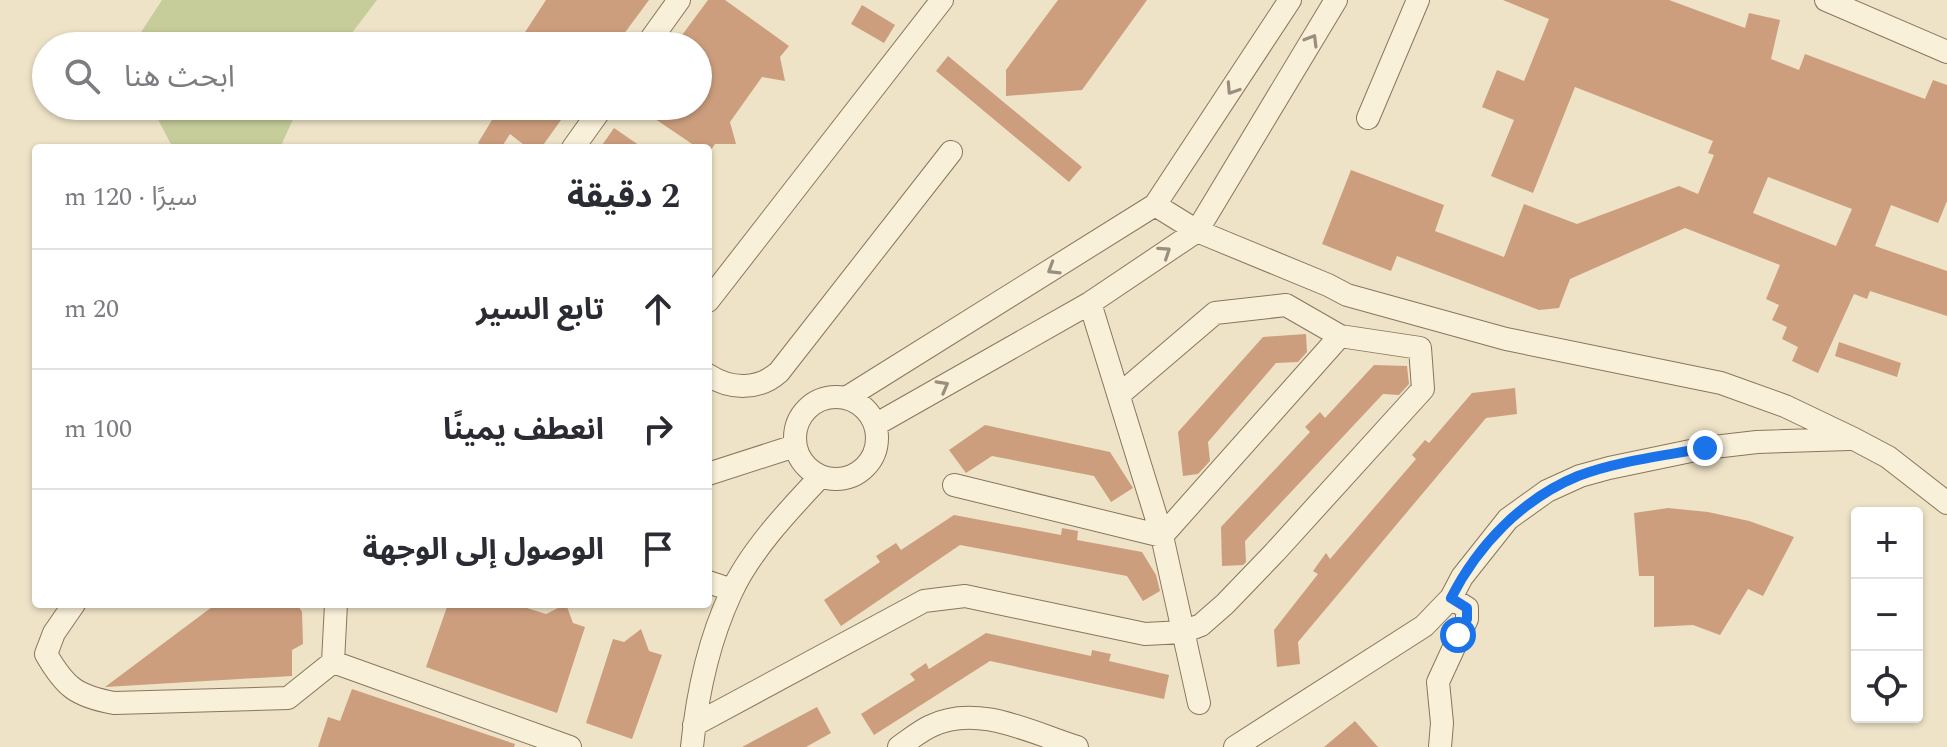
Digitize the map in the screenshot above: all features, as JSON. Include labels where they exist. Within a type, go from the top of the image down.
[{"type":"street","points":[[656,32],[679,0]]},
{"type":"street","points":[[712,296],[942,0]]},
{"type":"street","points":[[846,398],[1155,205],[1290,0]]},
{"type":"street","points":[[875,425],[1090,303],[1197,231],[1336,0]]},
{"type":"street","points":[[1368,118],[1418,0]]},
{"type":"street","points":[[1826,0],[1947,52]]},
{"type":"street","points":[[576,144],[593,120]]},
{"type":"street","points":[[712,378],[718,382],[745,387],[767,383],[779,372],[951,152]]},
{"type":"street","points":[[1155,205],[1197,231],[1347,295],[1506,339],[1721,383],[1785,406],[1888,457],[1947,503]]},
{"type":"street","points":[[1090,303],[1162,536],[1199,703]]},
{"type":"street","points":[[693,736],[924,601],[965,596],[1145,634],[1183,632],[1201,625],[1225,604],[1423,389],[1420,348],[1340,336],[1286,305],[1215,313],[1119,395]]},
{"type":"street","points":[[1162,536],[1340,336]]},
{"type":"street","points":[[832,397],[846,398],[858,404],[869,413],[875,425],[878,438],[876,451],[860,473],[847,478],[833,480],[820,477],[800,459],[795,446],[799,419],[807,408],[832,397]]},
{"type":"street","points":[[1235,747],[1424,626],[1451,598],[1462,577],[1508,519],[1547,491],[1580,476],[1705,448],[1757,442],[1854,439]]},
{"type":"street","points":[[712,473],[795,446]]},
{"type":"street","points":[[693,736],[709,655],[732,590],[776,523],[820,477]]},
{"type":"street","points":[[954,485],[1162,536]]},
{"type":"street","points":[[712,583],[732,590]]},
{"type":"street","points":[[1440,747],[1442,723],[1438,682],[1467,619],[1467,608],[1451,598]]},
{"type":"street","points":[[71,608],[54,633],[46,654],[60,679],[88,698],[114,703],[288,698],[333,662],[336,608]]},
{"type":"street","points":[[333,662],[570,747]]},
{"type":"street","points":[[899,747],[930,726],[968,716],[993,720],[1077,747]]},
{"type":"green space","points":[[162,0],[377,0],[353,32],[141,32]]},
{"type":"green space","points":[[158,120],[293,120],[282,144],[171,144]]},
{"type":"building","points":[[546,0],[649,0],[625,32],[525,32]]},
{"type":"building","points":[[708,0],[725,0],[789,46],[780,57],[785,81],[762,77],[730,122],[736,144],[715,144],[712,148],[712,144],[692,144],[657,120],[712,120],[712,32],[684,32]]},
{"type":"building","points":[[1058,0],[1147,0],[1082,90],[1006,96],[1006,70]]},
{"type":"building","points":[[1503,0],[1669,0],[1745,28],[1749,13],[1780,20],[1771,59],[1799,70],[1805,54],[1925,99],[1933,80],[1947,85],[1947,201],[1938,223],[1891,205],[1875,246],[1947,271],[1947,316],[1870,291],[1867,299],[1854,294],[1818,373],[1792,361],[1798,347],[1782,339],[1787,327],[1772,320],[1779,305],[1766,299],[1780,265],[1685,228],[1570,279],[1559,308],[1539,310],[1397,256],[1391,271],[1322,244],[1351,170],[1444,205],[1435,231],[1504,257],[1524,204],[1577,224],[1679,186],[1698,194],[1714,155],[1708,153],[1713,141],[1575,87],[1533,193],[1491,176],[1514,120],[1482,107],[1497,70],[1524,81],[1549,19]],"holes":[[[1768,177],[1852,209],[1836,246],[1753,213]]]},
{"type":"building","points":[[862,5],[895,25],[884,43],[851,24]]},
{"type":"building","points":[[948,56],[1082,167],[1069,182],[936,71]]},
{"type":"building","points":[[492,120],[561,120],[544,144],[523,144],[510,134],[504,144],[478,143]]},
{"type":"building","points":[[614,128],[637,144],[603,144]]},
{"type":"building","points":[[1306,334],[1307,352],[1298,362],[1276,363],[1208,442],[1210,461],[1198,474],[1183,476],[1178,432],[1263,337]]},
{"type":"building","points":[[1839,342],[1901,363],[1897,377],[1835,356]]},
{"type":"building","points":[[1374,365],[1407,366],[1409,384],[1399,395],[1383,394],[1245,541],[1246,562],[1243,565],[1222,566],[1221,527],[1310,432],[1305,427],[1320,412],[1325,418]]},
{"type":"building","points":[[1515,388],[1517,414],[1486,418],[1298,642],[1300,664],[1277,667],[1274,630],[1318,574],[1313,571],[1326,553],[1330,559],[1416,459],[1412,455],[1425,440],[1429,443],[1472,393]]},
{"type":"building","points":[[985,425],[1110,452],[1133,488],[1111,502],[1094,476],[992,456],[966,473],[949,450]]},
{"type":"building","points":[[1668,508],[1749,521],[1794,537],[1763,596],[1748,589],[1720,635],[1693,625],[1654,627],[1654,576],[1639,576],[1634,513]]},
{"type":"building","points":[[954,515],[1061,535],[1062,528],[1078,531],[1077,540],[1142,552],[1156,575],[1160,591],[1143,601],[1127,576],[960,545],[841,626],[824,600],[880,562],[876,556],[896,543],[901,550]]},
{"type":"building","points":[[211,608],[300,608],[302,612],[303,644],[292,650],[292,676],[105,687]]},
{"type":"building","points":[[447,608],[527,608],[546,614],[558,608],[567,608],[573,623],[585,627],[557,713],[426,667]]},
{"type":"building","points":[[641,629],[649,651],[662,655],[632,739],[586,723],[613,639],[624,642]]},
{"type":"building","points":[[986,633],[1091,656],[1092,650],[1111,654],[1109,661],[1169,675],[1164,699],[990,661],[874,735],[861,714],[915,680],[910,674],[926,663],[929,669]]},
{"type":"building","points":[[352,689],[515,744],[514,747],[318,747],[328,717],[340,721]]},
{"type":"building","points":[[817,707],[831,733],[806,747],[742,747]]},
{"type":"building","points":[[1355,721],[1378,747],[1324,747]]},
{"type":"route","points":[[1458,635],[1467,619],[1467,608],[1451,598],[1462,577],[1508,519],[1547,491],[1580,476],[1705,448]]}]
